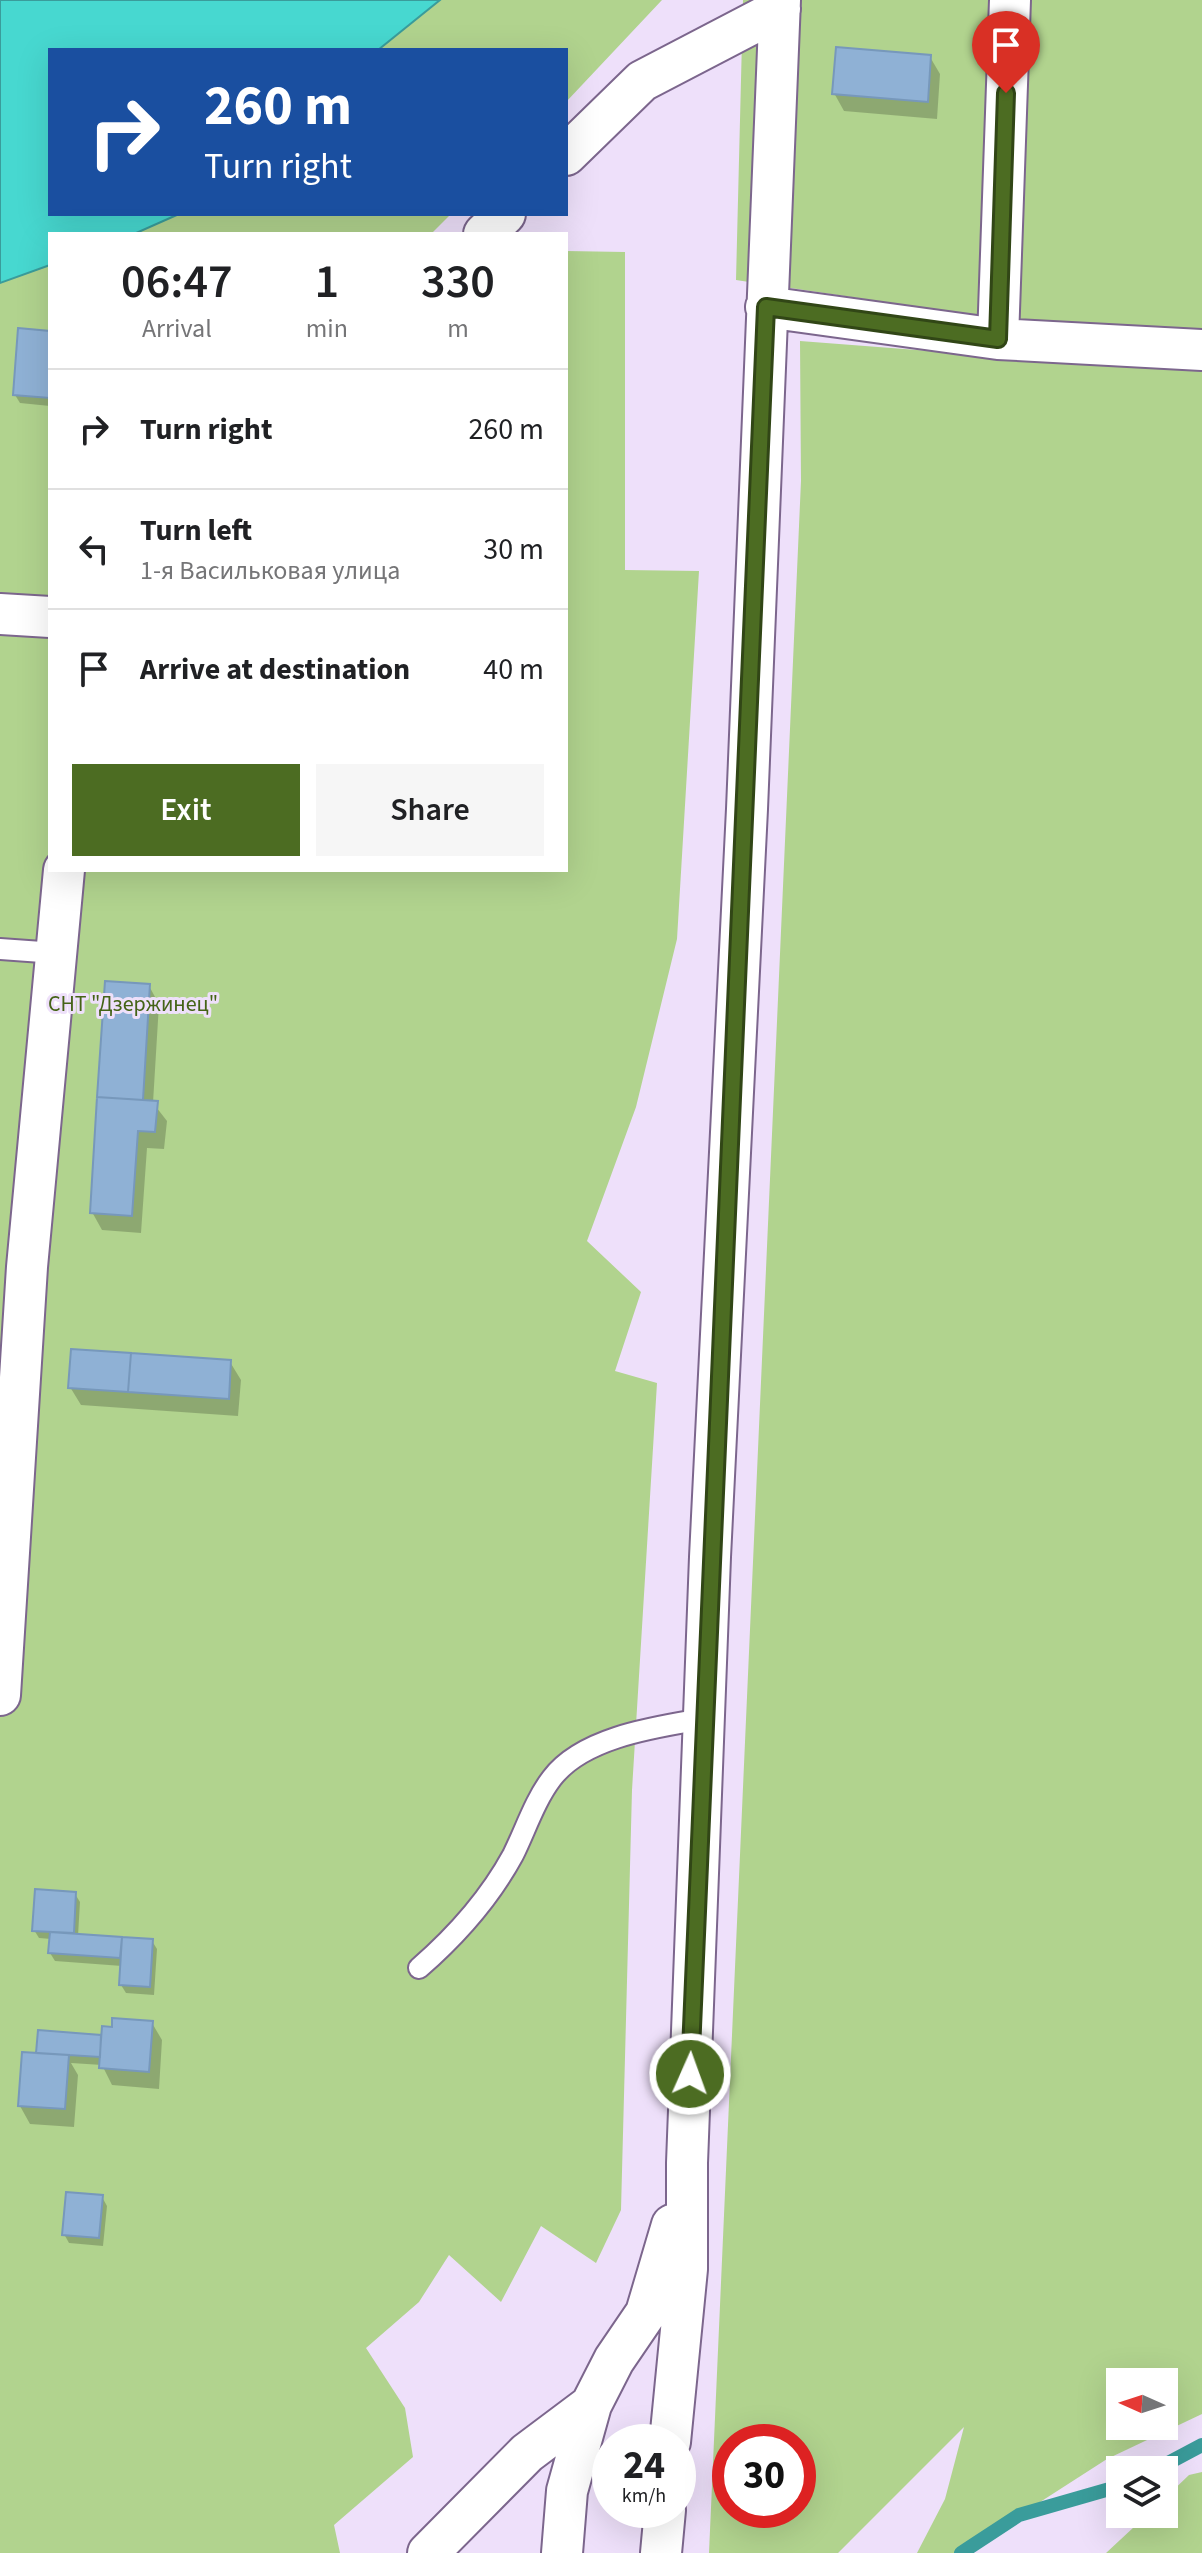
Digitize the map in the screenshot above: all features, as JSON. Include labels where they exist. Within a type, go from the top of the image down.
[{"type":"street","points":[[998,339],[1010,0]]},
{"type":"street","points":[[568,153],[642,81],[780,4]]},
{"type":"street","points":[[672,2424],[687,2269],[687,2163],[703,1719],[780,4]]},
{"type":"street","points":[[486,232],[503,216]]},
{"type":"street","points":[[766,307],[998,339],[1202,350]]},
{"type":"street","points":[[0,614],[48,617]]},
{"type":"street","points":[[0,1695],[13,1266],[56,953],[64,872]]},
{"type":"street","points":[[562,2553],[567,2491],[591,2405],[614,2360],[646,2313],[687,2163]]},
{"type":"street","points":[[428,2553],[527,2453],[591,2405]]},
{"type":"street","points":[[661,2553],[663,2528]]},
{"type":"lane","points":[[0,949],[56,953]]},
{"type":"lane","points":[[419,1968],[460,1932],[511,1859],[552,1777],[595,1745],[642,1729],[703,1719]]},
{"type":"green space","points":[[440,0],[662,0],[568,100],[568,48],[380,48]]},
{"type":"green space","points":[[743,0],[1202,0],[1202,330],[1005,320],[736,280]]},
{"type":"green space","points":[[174,216],[449,216],[433,232],[138,232]]},
{"type":"green space","name":"СНТ \"Дзержинец\"","points":[[568,251],[625,252],[625,570],[699,571],[677,939],[636,1107],[587,1241],[641,1292],[615,1371],[657,1383],[632,1790],[621,2210],[596,2263],[541,2226],[501,2302],[449,2255],[419,2302],[366,2348],[405,2408],[413,2457],[334,2525],[340,2553],[0,2553],[0,283],[48,266],[48,872],[568,872]]},
{"type":"green space","points":[[800,341],[995,356],[1202,366],[1202,2414],[1178,2425],[1178,2368],[1106,2368],[1106,2440],[1147,2440],[1113,2456],[1106,2456],[1106,2460],[961,2553],[917,2553],[945,2499],[964,2427],[838,2553],[709,2553],[712,2485],[712,2528],[816,2528],[816,2424],[715,2424],[801,481]]},
{"type":"green space","points":[[1202,2472],[1202,2553],[1106,2553],[1133,2528],[1178,2528],[1178,2486],[1189,2475]]},
{"type":"shaded area","points":[[0,0],[440,0],[380,48],[48,48],[48,216],[174,216],[138,232],[48,232],[48,266],[0,283]]},
{"type":"building","points":[[836,47],[931,55],[928,102],[832,94]]},
{"type":"building","points":[[18,328],[48,331],[48,398],[13,395]]},
{"type":"building","points":[[105,981],[150,984],[143,1100],[97,1097]]},
{"type":"building","points":[[97,1097],[158,1101],[155,1132],[138,1131],[132,1216],[90,1213]]},
{"type":"building","points":[[71,1349],[131,1353],[128,1392],[68,1388]]},
{"type":"building","points":[[131,1353],[231,1360],[229,1399],[128,1392]]},
{"type":"building","points":[[35,1889],[76,1892],[74,1933],[32,1931]]},
{"type":"building","points":[[50,1932],[122,1937],[120,1958],[48,1953]]},
{"type":"building","points":[[122,1937],[153,1939],[150,1987],[119,1985]]},
{"type":"building","points":[[112,2018],[153,2021],[149,2072],[99,2068],[102,2026],[112,2027]]},
{"type":"building","points":[[38,2030],[101,2035],[100,2057],[36,2053]]},
{"type":"building","points":[[22,2052],[69,2055],[65,2109],[18,2106]]},
{"type":"building","points":[[66,2192],[103,2195],[99,2238],[62,2235]]},
{"type":"waterway","points":[[1178,2458],[1202,2445]]},
{"type":"waterway","points":[[961,2553],[1019,2515],[1106,2490]]},
{"type":"route","points":[[690,2074],[766,307],[998,339],[1006,93]]}]
